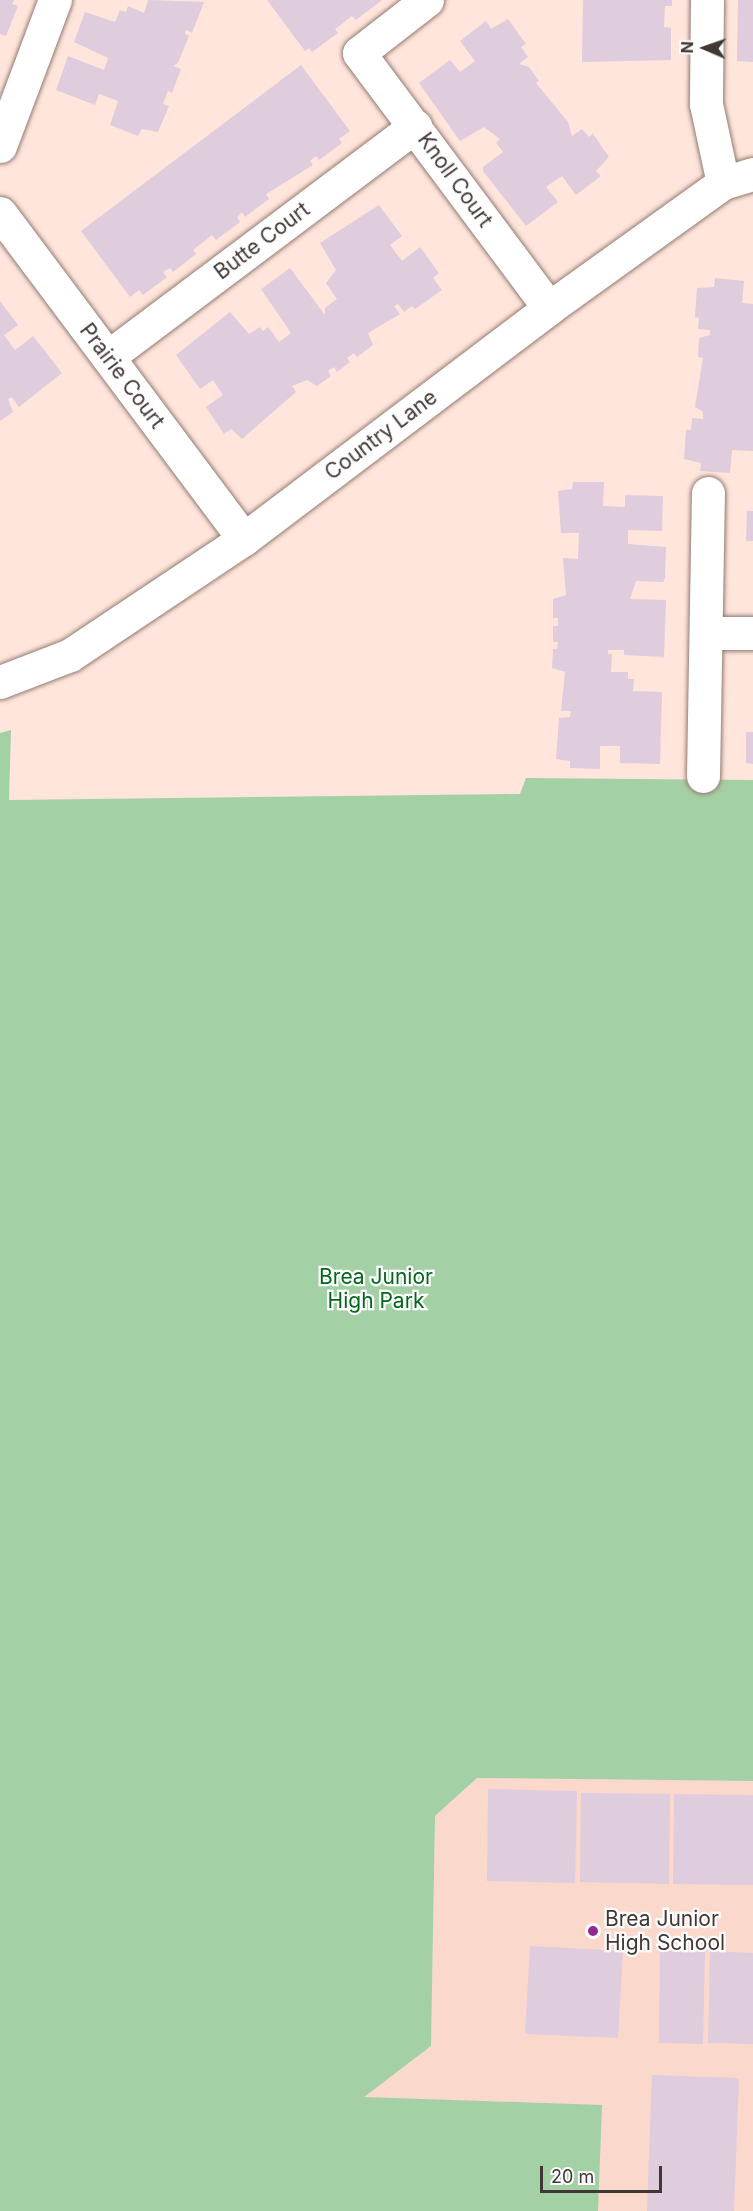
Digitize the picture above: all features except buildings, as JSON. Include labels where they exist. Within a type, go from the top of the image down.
[{"type":"street","points":[[0,146],[55,0]]},
{"type":"street","name":"Knoll Court","points":[[427,0],[358,53],[415,126],[549,308]]},
{"type":"street","points":[[707,0],[706,104],[738,179]]},
{"type":"street","name":"Butte Court","points":[[109,356],[415,126]]},
{"type":"street","name":"Country Lane","points":[[0,682],[70,655],[244,539],[549,308],[738,179]]},
{"type":"street","name":"Prairie Court","points":[[3,226],[109,356],[244,539]]},
{"type":"street","points":[[703,776],[708,493]]},
{"type":"street","points":[[707,633],[753,633]]},
{"type":"shaded area","name":"Brea Junior High School","points":[[477,1778],[753,1781],[753,2211],[359,2211],[363,2097],[431,2046],[435,1816]]},
{"type":"green space","name":"Brea Junior High Park","points":[[11,730],[9,800],[520,794],[526,778],[753,780],[753,1781],[477,1778],[435,1816],[431,2046],[364,2097],[602,2105],[598,2211],[0,2211],[0,733]]},
{"type":"place","name":"Brea Junior High School","points":[[593,1931]]}]
